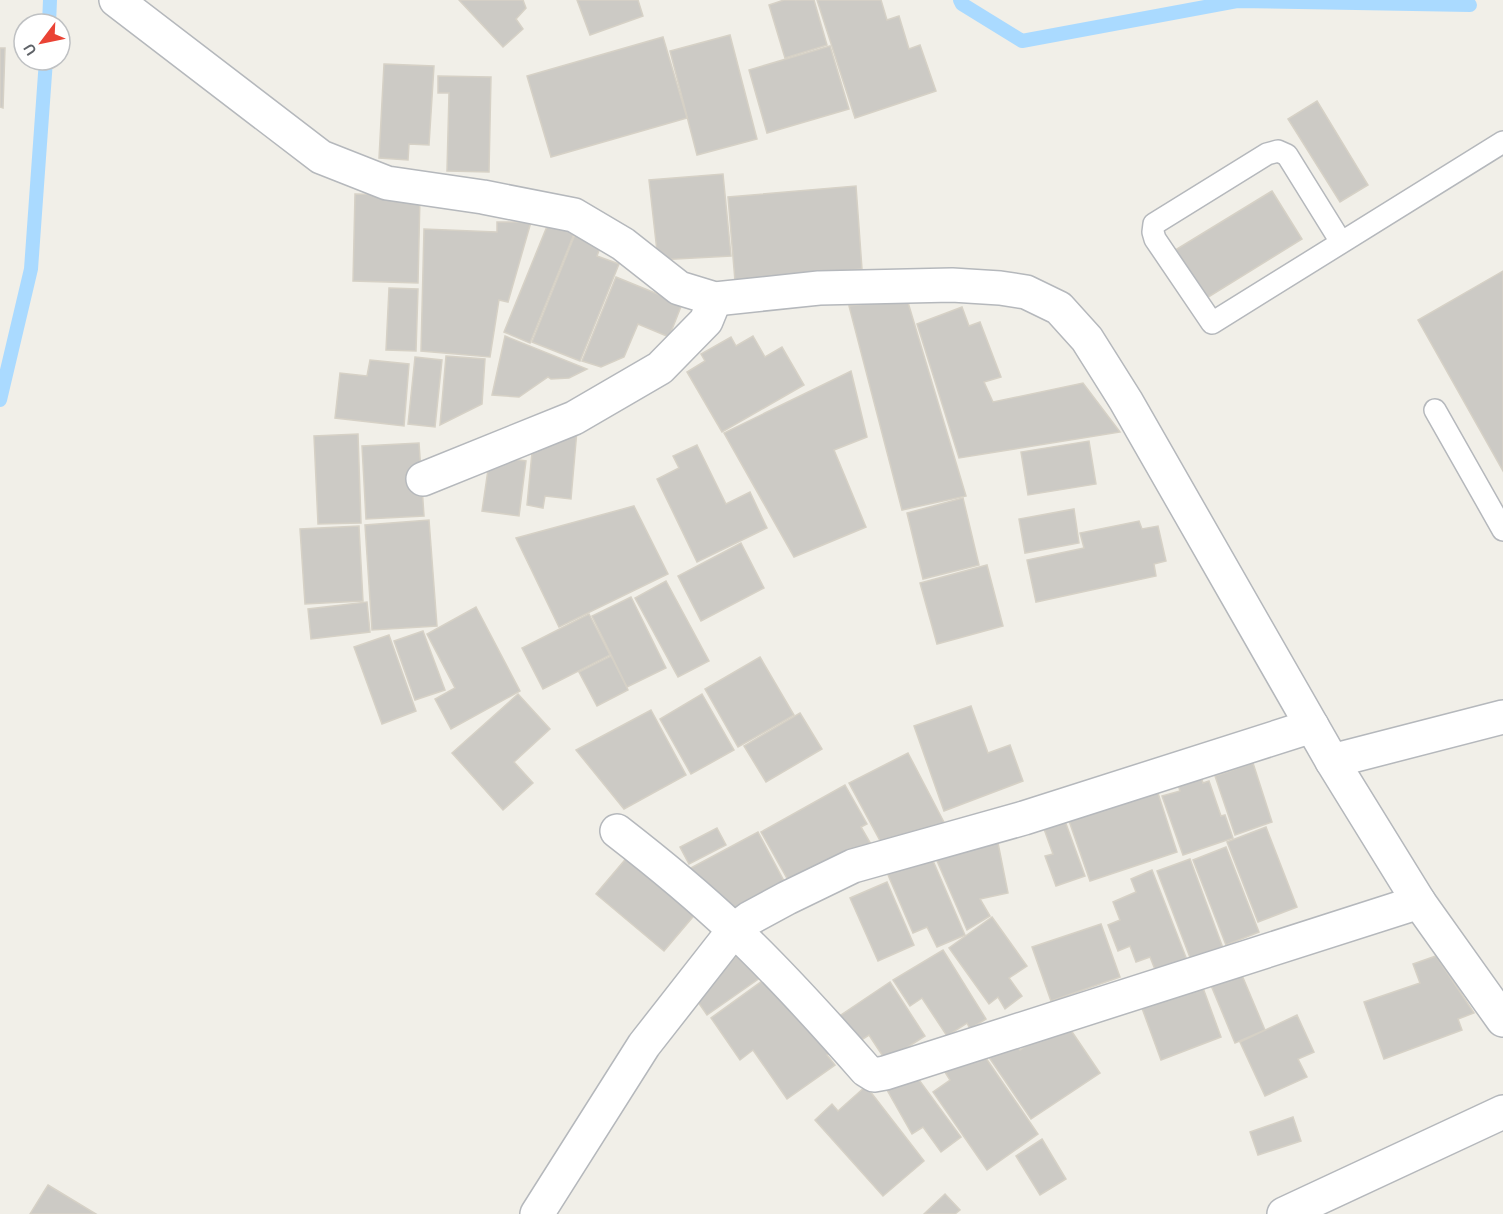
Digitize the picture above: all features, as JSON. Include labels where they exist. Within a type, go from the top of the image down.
[{"type":"street","points":[[116,0],[321,157],[387,183],[483,197],[574,215],[623,244],[679,288],[715,299],[819,288],[952,285],[1026,292],[1059,308],[1088,339],[1126,401],[1332,761],[1419,902],[1503,1020]]},
{"type":"street","points":[[423,479],[574,418],[660,368],[706,321],[715,299]]},
{"type":"street","points":[[1332,761],[1503,717]]},
{"type":"street","points":[[537,1214],[644,1045],[734,930],[750,918],[853,866],[1024,818],[1312,726]]},
{"type":"street","points":[[617,831],[682,883],[734,930],[806,1002],[866,1070],[874,1075],[1419,902]]},
{"type":"street","points":[[1284,1214],[1503,1112]]},
{"type":"lane","points":[[1341,242],[1287,155],[1278,151],[1267,153],[1154,224],[1153,232],[1155,239],[1212,323],[1503,142]]},
{"type":"lane","points":[[1435,410],[1503,530]]},
{"type":"building","points":[[459,0],[523,0],[526,8],[516,19],[523,29],[503,47]]},
{"type":"building","points":[[577,0],[638,0],[643,16],[590,35]]},
{"type":"building","points":[[784,0],[814,0],[827,45],[785,58],[769,5]]},
{"type":"building","points":[[817,0],[881,0],[887,20],[899,16],[909,49],[920,45],[936,91],[855,118]]},
{"type":"building","points":[[730,35],[757,139],[697,155],[670,51]]},
{"type":"building","points":[[663,37],[687,118],[551,157],[527,76]]},
{"type":"building","points":[[830,46],[849,109],[767,133],[749,70]]},
{"type":"building","points":[[0,48],[5,48],[3,108],[0,107]]},
{"type":"building","points":[[384,64],[434,66],[429,145],[409,144],[408,160],[379,158]]},
{"type":"building","points":[[438,76],[491,77],[489,172],[447,171],[449,93],[438,93]]},
{"type":"building","points":[[1317,101],[1368,185],[1340,202],[1288,119]]},
{"type":"building","points":[[723,174],[731,256],[658,260],[649,180]]},
{"type":"building","points":[[856,186],[862,269],[735,281],[728,197]]},
{"type":"building","points":[[1272,191],[1302,239],[1202,301],[1172,252]]},
{"type":"building","points":[[355,194],[420,196],[418,283],[353,281]]},
{"type":"building","points":[[550,219],[576,229],[530,343],[504,332]]},
{"type":"building","points":[[497,222],[531,222],[508,302],[499,300],[490,357],[421,351],[424,229],[497,232]]},
{"type":"building","points":[[578,227],[604,237],[597,256],[619,264],[580,361],[532,342]]},
{"type":"building","points":[[1503,271],[1503,471],[1418,320]]},
{"type":"building","points":[[616,277],[682,304],[669,337],[638,324],[624,357],[601,367],[582,361]]},
{"type":"building","points":[[389,288],[418,289],[416,351],[386,350]]},
{"type":"building","points":[[907,299],[966,496],[902,510],[849,306]]},
{"type":"building","points":[[962,307],[969,326],[980,322],[1001,377],[984,382],[993,402],[1083,383],[1120,432],[959,458],[917,324]]},
{"type":"building","points":[[505,336],[587,369],[569,378],[551,379],[548,377],[519,397],[492,395]]},
{"type":"building","points":[[753,336],[765,357],[782,347],[804,385],[722,432],[687,372],[705,361],[701,354],[731,337],[736,346]]},
{"type":"building","points":[[446,356],[485,359],[482,404],[440,425]]},
{"type":"building","points":[[415,357],[442,360],[435,427],[408,424]]},
{"type":"building","points":[[370,360],[409,364],[404,426],[335,418],[340,373],[367,376]]},
{"type":"building","points":[[851,371],[867,437],[834,450],[866,527],[794,557],[724,433]]},
{"type":"building","points":[[577,430],[571,499],[545,496],[543,508],[527,505],[533,442]]},
{"type":"building","points":[[358,434],[361,523],[318,524],[314,436]]},
{"type":"building","points":[[1089,441],[1096,484],[1028,495],[1021,452]]},
{"type":"building","points":[[419,443],[424,516],[366,519],[362,446]]},
{"type":"building","points":[[697,445],[726,504],[750,492],[767,528],[697,562],[657,479],[679,468],[673,456]]},
{"type":"building","points":[[490,456],[526,461],[519,516],[482,511]]},
{"type":"building","points":[[963,498],[979,565],[923,579],[907,513]]},
{"type":"building","points":[[634,506],[668,574],[559,627],[516,538]]},
{"type":"building","points":[[1074,509],[1079,543],[1025,553],[1019,519]]},
{"type":"building","points":[[429,520],[437,626],[372,630],[365,525]]},
{"type":"building","points":[[1139,521],[1142,529],[1158,526],[1166,561],[1154,564],[1156,576],[1036,602],[1027,560],[1084,548],[1080,533]]},
{"type":"building","points":[[359,526],[363,601],[305,604],[300,529]]},
{"type":"building","points":[[741,543],[764,588],[701,621],[678,576]]},
{"type":"building","points":[[987,565],[1003,626],[937,644],[920,583]]},
{"type":"building","points":[[666,581],[709,661],[678,677],[635,598]]},
{"type":"building","points":[[631,597],[666,668],[627,687],[592,616]]},
{"type":"building","points":[[367,602],[370,632],[311,639],[308,609]]},
{"type":"building","points":[[476,607],[520,691],[451,729],[435,699],[455,688],[427,634]]},
{"type":"building","points":[[589,614],[610,655],[543,689],[522,648]]},
{"type":"building","points":[[423,631],[445,690],[415,700],[394,641]]},
{"type":"building","points":[[389,635],[416,711],[382,724],[354,647]]},
{"type":"building","points":[[611,656],[628,690],[597,706],[579,672]]},
{"type":"building","points":[[760,657],[794,715],[738,747],[705,689]]},
{"type":"building","points":[[518,694],[550,729],[514,762],[533,783],[503,810],[452,753]]},
{"type":"building","points":[[702,694],[734,750],[691,774],[660,719]]},
{"type":"building","points":[[971,706],[988,753],[1010,745],[1023,781],[944,811],[914,726]]},
{"type":"building","points":[[651,710],[686,775],[624,809],[576,750]]},
{"type":"building","points":[[800,713],[822,749],[766,782],[744,746]]},
{"type":"building","points":[[908,753],[947,828],[884,848],[849,783]]},
{"type":"building","points":[[1253,763],[1272,822],[1235,835],[1215,776]]},
{"type":"building","points":[[1200,773],[1203,783],[1209,781],[1221,816],[1225,815],[1233,838],[1183,855],[1162,796],[1180,791],[1177,781]]},
{"type":"building","points":[[845,785],[867,824],[861,827],[875,851],[788,880],[761,832]]},
{"type":"building","points":[[1156,787],[1177,852],[1090,881],[1068,818]]},
{"type":"building","points":[[1065,821],[1085,876],[1056,886],[1045,856],[1053,854],[1044,829]]},
{"type":"building","points":[[1266,827],[1297,907],[1258,922],[1227,842]]},
{"type":"building","points":[[717,828],[726,845],[689,864],[680,847]]},
{"type":"building","points":[[758,832],[784,881],[729,911],[689,869]]},
{"type":"building","points":[[996,833],[1008,893],[980,899],[990,916],[967,930],[931,847]]},
{"type":"building","points":[[1226,847],[1259,932],[1226,945],[1193,860]]},
{"type":"building","points":[[928,849],[965,935],[937,947],[927,927],[913,933],[885,868]]},
{"type":"building","points":[[629,855],[697,912],[664,951],[596,894]]},
{"type":"building","points":[[1190,859],[1223,948],[1191,960],[1157,871]]},
{"type":"building","points":[[1152,870],[1187,960],[1156,972],[1150,957],[1136,962],[1130,946],[1118,951],[1108,925],[1120,920],[1113,902],[1136,892],[1131,879]]},
{"type":"building","points":[[887,882],[914,945],[878,961],[850,898]]},
{"type":"building","points":[[992,917],[1027,966],[1009,978],[1022,996],[1005,1009],[998,997],[989,1004],[949,948]]},
{"type":"building","points":[[1101,924],[1120,977],[1051,1001],[1032,947]]},
{"type":"building","points":[[749,948],[767,973],[707,1015],[689,989]]},
{"type":"building","points":[[943,950],[986,1019],[970,1029],[967,1023],[947,1036],[922,998],[910,1006],[893,980]]},
{"type":"building","points":[[1436,956],[1474,1013],[1458,1019],[1462,1030],[1384,1059],[1364,1002],[1420,983],[1413,964]]},
{"type":"building","points":[[1236,961],[1265,1030],[1235,1043],[1205,971]]},
{"type":"building","points":[[772,974],[836,1049],[827,1055],[835,1065],[787,1099],[753,1050],[740,1060],[711,1018]]},
{"type":"building","points":[[1199,977],[1221,1037],[1161,1060],[1139,1000]]},
{"type":"building","points":[[890,982],[925,1036],[886,1061],[869,1035],[852,1046],[835,1019]]},
{"type":"building","points":[[1297,1015],[1314,1052],[1298,1059],[1307,1077],[1265,1096],[1240,1042]]},
{"type":"building","points":[[1064,1020],[1100,1073],[1031,1119],[984,1050],[1008,1033],[1020,1050]]},
{"type":"building","points":[[977,1045],[1038,1134],[987,1170],[933,1092],[950,1080],[943,1069]]},
{"type":"building","points":[[911,1069],[961,1137],[941,1152],[923,1127],[912,1134],[882,1081]]},
{"type":"building","points":[[866,1086],[924,1161],[883,1196],[815,1120],[832,1104],[838,1111]]},
{"type":"building","points":[[1293,1117],[1301,1141],[1258,1155],[1250,1132]]},
{"type":"building","points":[[1042,1139],[1066,1179],[1040,1195],[1016,1156]]},
{"type":"building","points":[[48,1185],[96,1214],[30,1214]]},
{"type":"building","points":[[945,1194],[960,1210],[955,1214],[924,1214]]},
{"type":"waterway","points":[[50,0],[50,12]]},
{"type":"waterway","points":[[960,0],[962,4],[1022,41],[1237,1],[1470,5]]},
{"type":"waterway","points":[[0,400],[31,269],[45,72]]}]
